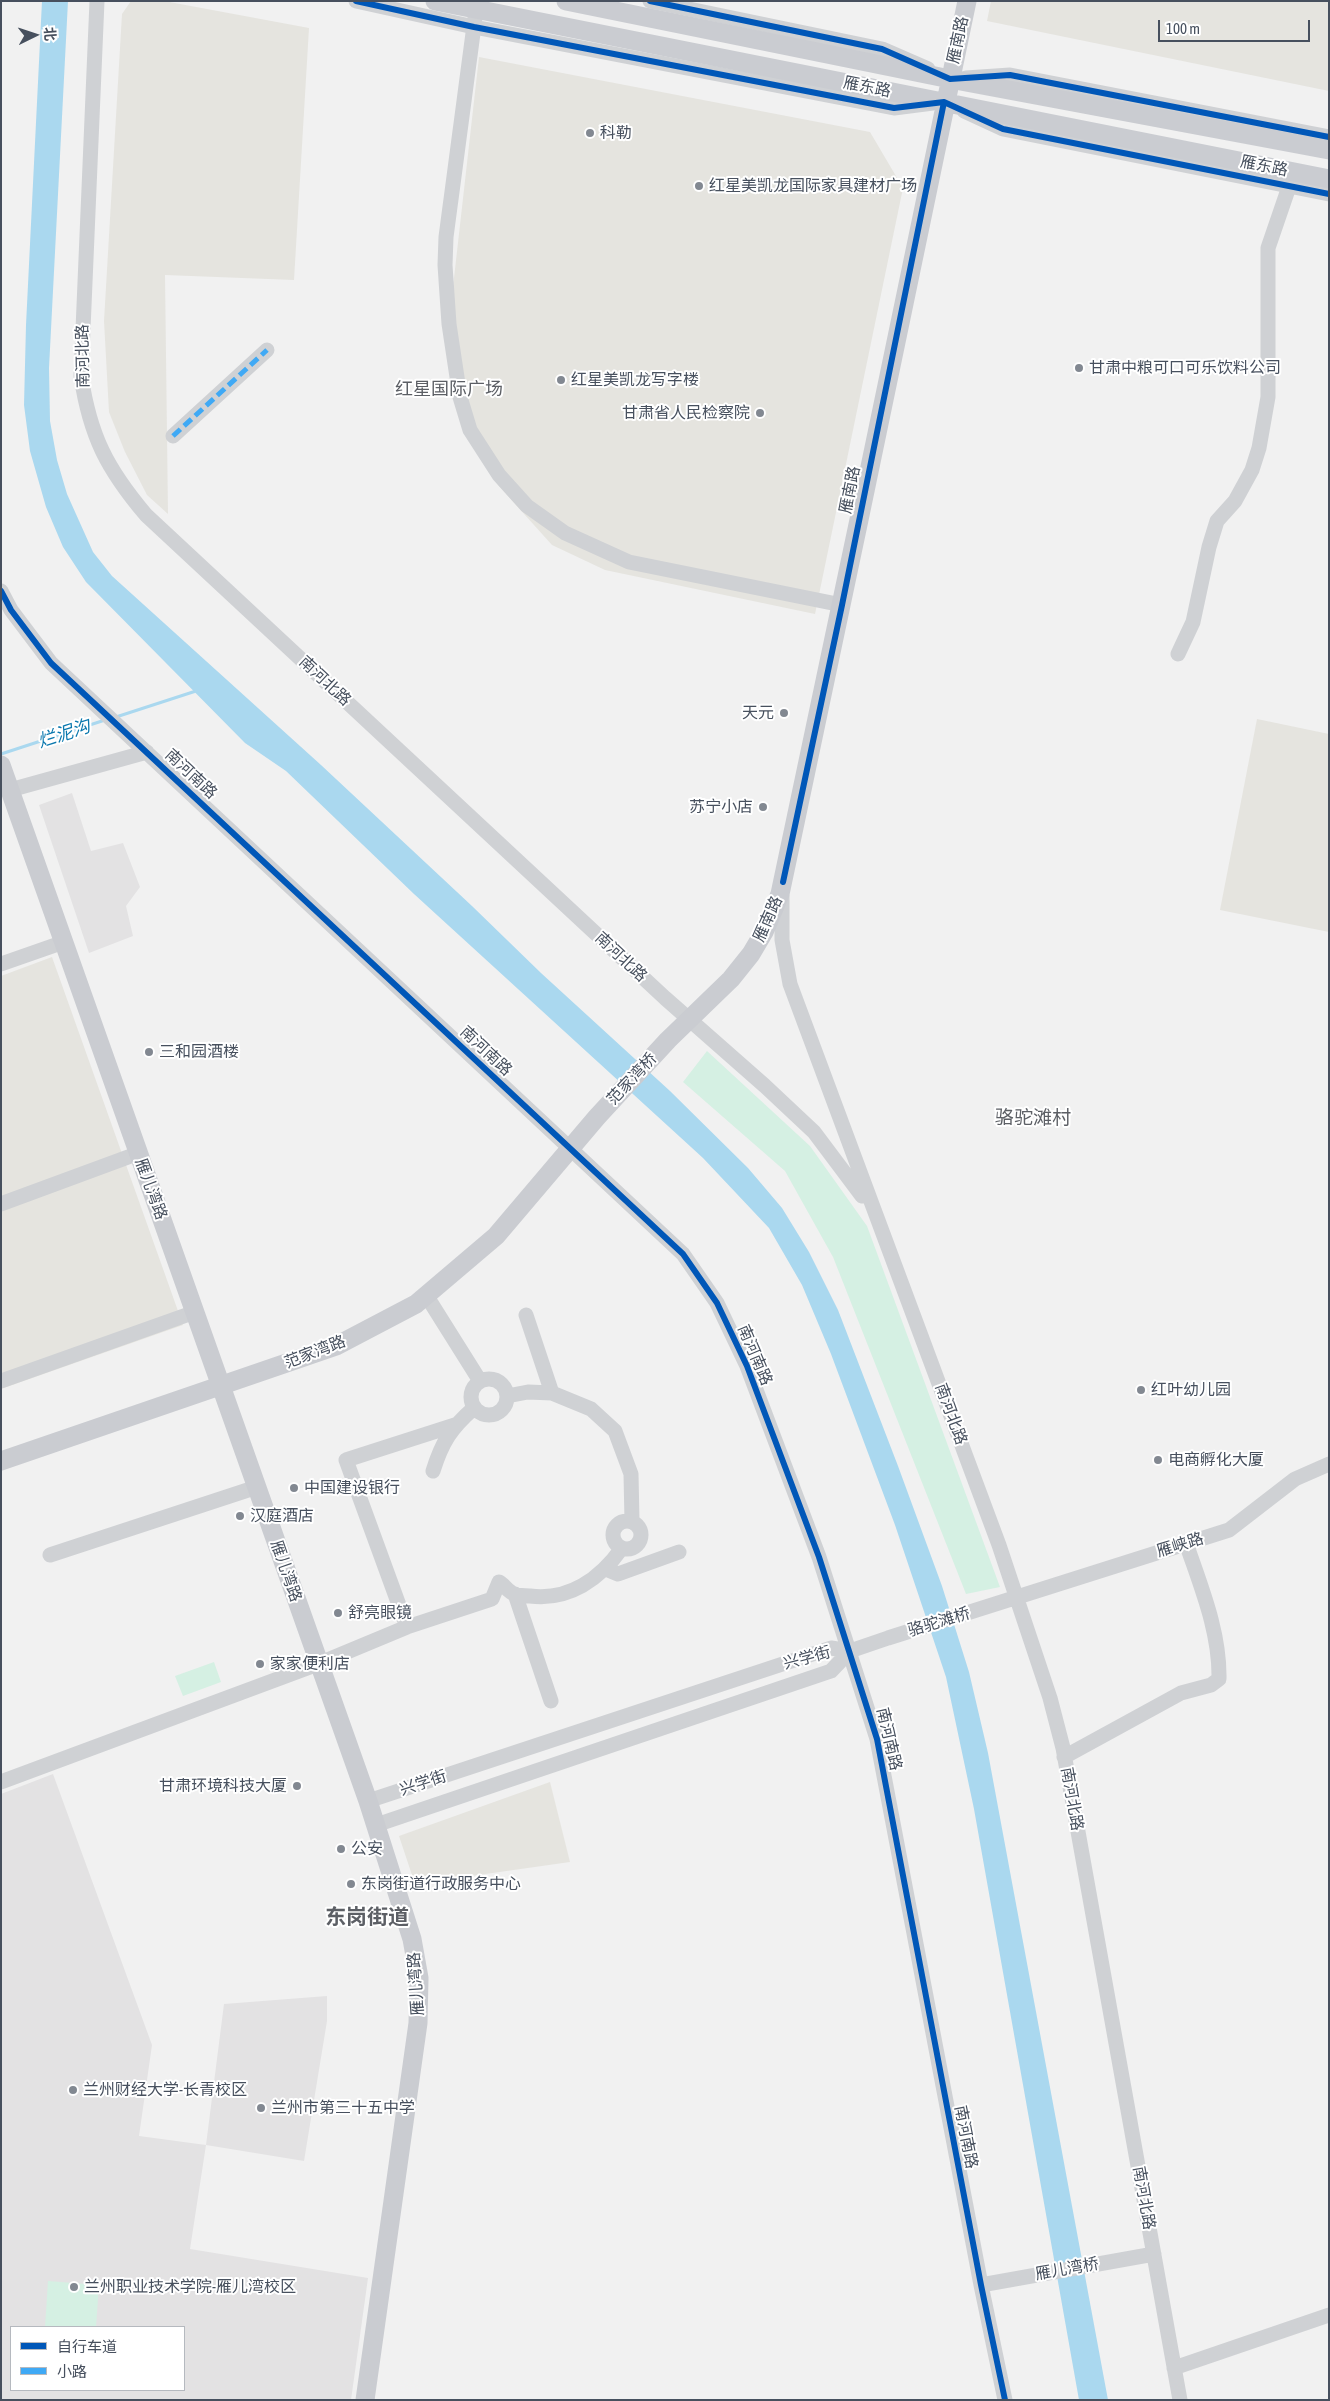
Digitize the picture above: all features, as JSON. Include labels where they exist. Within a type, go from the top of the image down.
[{"type":"main road","name":"雁东路","points":[[435,1],[476,13],[944,102],[1291,179],[1329,179]]},
{"type":"main road","name":"雁东路","points":[[566,1],[950,79],[1329,150]]},
{"type":"main road","name":"雁南路","points":[[668,1040],[731,979],[751,954],[774,910],[782,882],[842,605],[859,513],[944,102],[967,1]]},
{"type":"main road","name":"雁儿湾路","points":[[6,779],[368,1801],[412,1939],[419,1978],[418,2023],[365,2400]]},
{"type":"main road","name":"范家湾桥","points":[[570,1148],[668,1040]]},
{"type":"main road","name":"范家湾路","points":[[1,1461],[336,1346],[416,1304],[496,1236],[570,1148]]},
{"type":"street","name":"南河北路","points":[[97,1],[81,376],[86,410],[95,437],[124,489],[146,515],[814,1132],[860,1192],[878,1222]]},
{"type":"street","points":[[356,1],[476,13],[446,237],[445,265],[453,356],[460,396],[470,430],[499,475],[527,506],[565,533],[628,562],[842,605]]},
{"type":"street","points":[[650,1],[882,49],[950,79],[1010,75],[1329,137]]},
{"type":"street","points":[[1178,654],[1194,622],[1209,547],[1217,521],[1235,501],[1252,470],[1259,448],[1268,397],[1268,248],[1291,179],[1329,194]]},
{"type":"street","points":[[174,436],[267,350]]},
{"type":"street","name":"南河南路","points":[[1,592],[11,610],[51,663],[683,1254],[717,1303],[746,1366],[819,1557],[877,1739],[980,2285],[1005,2400]]},
{"type":"street","points":[[6,779],[144,749]]},
{"type":"street","name":"南河北路","points":[[782,882],[782,940],[790,984],[902,1282],[1016,1596],[1050,1698],[1064,1757],[1180,2400]]},
{"type":"street","points":[[1,964],[64,942]]},
{"type":"street","points":[[1,1204],[139,1154]]},
{"type":"street","points":[[426,1295],[480,1382]]},
{"type":"street","points":[[1,1381],[195,1312]]},
{"type":"street","points":[[526,1315],[552,1393]]},
{"type":"street","points":[[495,1380],[503,1387],[507,1396],[505,1406],[498,1413],[488,1415],[474,1408],[471,1394],[480,1382],[495,1380]]},
{"type":"street","points":[[507,1396],[528,1392],[552,1393],[591,1409],[615,1430],[631,1474],[632,1521]]},
{"type":"street","points":[[433,1471],[441,1447],[455,1425],[474,1408]]},
{"type":"street","points":[[407,1627],[346,1460],[455,1425]]},
{"type":"street","name":"雁峡路","points":[[990,1606],[1016,1596],[1229,1530],[1295,1479],[1329,1464]]},
{"type":"street","points":[[50,1555],[257,1487]]},
{"type":"street","points":[[1,1782],[318,1664],[407,1627],[492,1598],[499,1582],[515,1594],[541,1598],[567,1594],[590,1582],[606,1569],[622,1548],[635,1547],[640,1540],[639,1527],[632,1521],[623,1521],[613,1530],[613,1538],[622,1548]]},
{"type":"street","points":[[1064,1757],[1181,1693],[1211,1685],[1219,1679],[1220,1664],[1212,1622],[1186,1543]]},
{"type":"street","points":[[606,1569],[618,1574],[679,1552]]},
{"type":"street","points":[[515,1594],[551,1701]]},
{"type":"street","name":"骆驼滩桥","points":[[850,1651],[990,1606]]},
{"type":"street","name":"兴学街","points":[[368,1801],[831,1648],[850,1651]]},
{"type":"street","name":"兴学街","points":[[376,1825],[831,1671],[850,1651]]},
{"type":"street","name":"雁儿湾桥","points":[[980,2285],[1154,2254]]},
{"type":"street","points":[[1174,2368],[1329,2315]]},
{"type":"shaded area","points":[[131,1],[164,1],[309,28],[294,280],[165,275],[168,514],[147,495],[125,452],[109,412],[104,321],[122,14]]},
{"type":"shaded area","points":[[991,1],[1329,1],[1329,91],[987,21]]},
{"type":"shaded area","points":[[479,57],[870,132],[903,188],[815,614],[605,570],[552,545],[498,485],[462,412],[448,331]]},
{"type":"shaded area","points":[[1257,719],[1329,734],[1329,932],[1220,910]]},
{"type":"shaded area","points":[[72,793],[91,851],[123,843],[140,887],[126,906],[133,936],[89,953],[39,805]]},
{"type":"shaded area","points":[[52,957],[183,1325],[1,1389],[1,976]]},
{"type":"shaded area","name":"兰州财经大学-长青校区","points":[[53,1774],[152,2045],[139,2136],[206,2145],[190,2249],[368,2278],[351,2400],[1,2400],[1,1794]]},
{"type":"shaded area","points":[[550,1782],[570,1862],[415,1884],[399,1836]]},
{"type":"shaded area","name":"兰州市第三十五中学","points":[[327,1996],[327,2021],[304,2161],[206,2145],[224,2004]]},
{"type":"green space","points":[[707,1051],[810,1146],[867,1226],[1000,1587],[966,1594],[833,1257],[785,1171],[683,1082]]},
{"type":"green space","points":[[214,1662],[221,1682],[183,1696],[175,1676]]},
{"type":"green space","points":[[48,2281],[99,2285],[96,2326],[45,2326]]},
{"type":"water","points":[[42,1],[68,1],[49,368],[50,421],[57,460],[67,494],[93,552],[112,576],[321,765],[541,973],[670,1091],[748,1168],[782,1208],[809,1252],[838,1310],[942,1586],[969,1672],[988,1753],[1108,2400],[1079,2400],[974,1809],[946,1677],[895,1525],[831,1354],[802,1285],[769,1228],[703,1158],[414,894],[286,771],[245,743],[86,582],[63,547],[46,507],[30,451],[24,405],[26,325]]},
{"type":"waterway","name":"烂泥沟","points":[[116,717],[196,691]]},
{"type":"waterway","name":"烂泥沟","points":[[1,754],[105,720]]},
{"type":"marked path","points":[[173,436],[267,350]]},
{"type":"cycle path","points":[[356,1],[474,27],[894,108],[944,102],[1003,129],[1329,194]]},
{"type":"cycle path","points":[[650,1],[882,49],[950,79],[1010,75],[1329,137]]},
{"type":"cycle path","points":[[783,882],[842,605],[944,102]]},
{"type":"cycle path","points":[[1,591],[11,610],[51,663],[683,1254],[717,1303],[747,1366],[819,1557],[877,1739],[981,2285],[1005,2400]]},
{"type":"place","name":"科勒","points":[[590,133]]},
{"type":"place","name":"红星美凯龙国际家具建材广场","points":[[699,186]]},
{"type":"place","name":"甘肃中粮可口可乐饮料公司","points":[[1079,368]]},
{"type":"place","name":"红星美凯龙写字楼","points":[[561,380]]},
{"type":"place","name":"甘肃省人民检察院","points":[[760,413]]},
{"type":"place","name":"天元","points":[[784,713]]},
{"type":"place","name":"苏宁小店","points":[[763,807]]},
{"type":"place","name":"三和园酒楼","points":[[149,1052]]},
{"type":"place","name":"红叶幼儿园","points":[[1141,1390]]},
{"type":"place","name":"电商孵化大厦","points":[[1158,1460]]},
{"type":"place","name":"中国建设银行","points":[[294,1488]]},
{"type":"place","name":"汉庭酒店","points":[[240,1516]]},
{"type":"place","name":"舒亮眼镜","points":[[338,1613]]},
{"type":"place","name":"家家便利店","points":[[260,1664]]},
{"type":"place","name":"甘肃环境科技大厦","points":[[297,1786]]},
{"type":"place","name":"公安","points":[[341,1849]]},
{"type":"place","name":"东岗街道行政服务中心","points":[[351,1884]]},
{"type":"place","name":"兰州财经大学-长青校区","points":[[73,2090]]},
{"type":"place","name":"兰州市第三十五中学","points":[[261,2108]]},
{"type":"place","name":"兰州职业技术学院-雁儿湾校区","points":[[74,2287]]},
{"type":"district","name":"红星国际广场","points":[[449,389]]},
{"type":"district","name":"骆驼滩村","points":[[1033,1118]]},
{"type":"district","name":"东岗街道","points":[[367,1917]]}]
